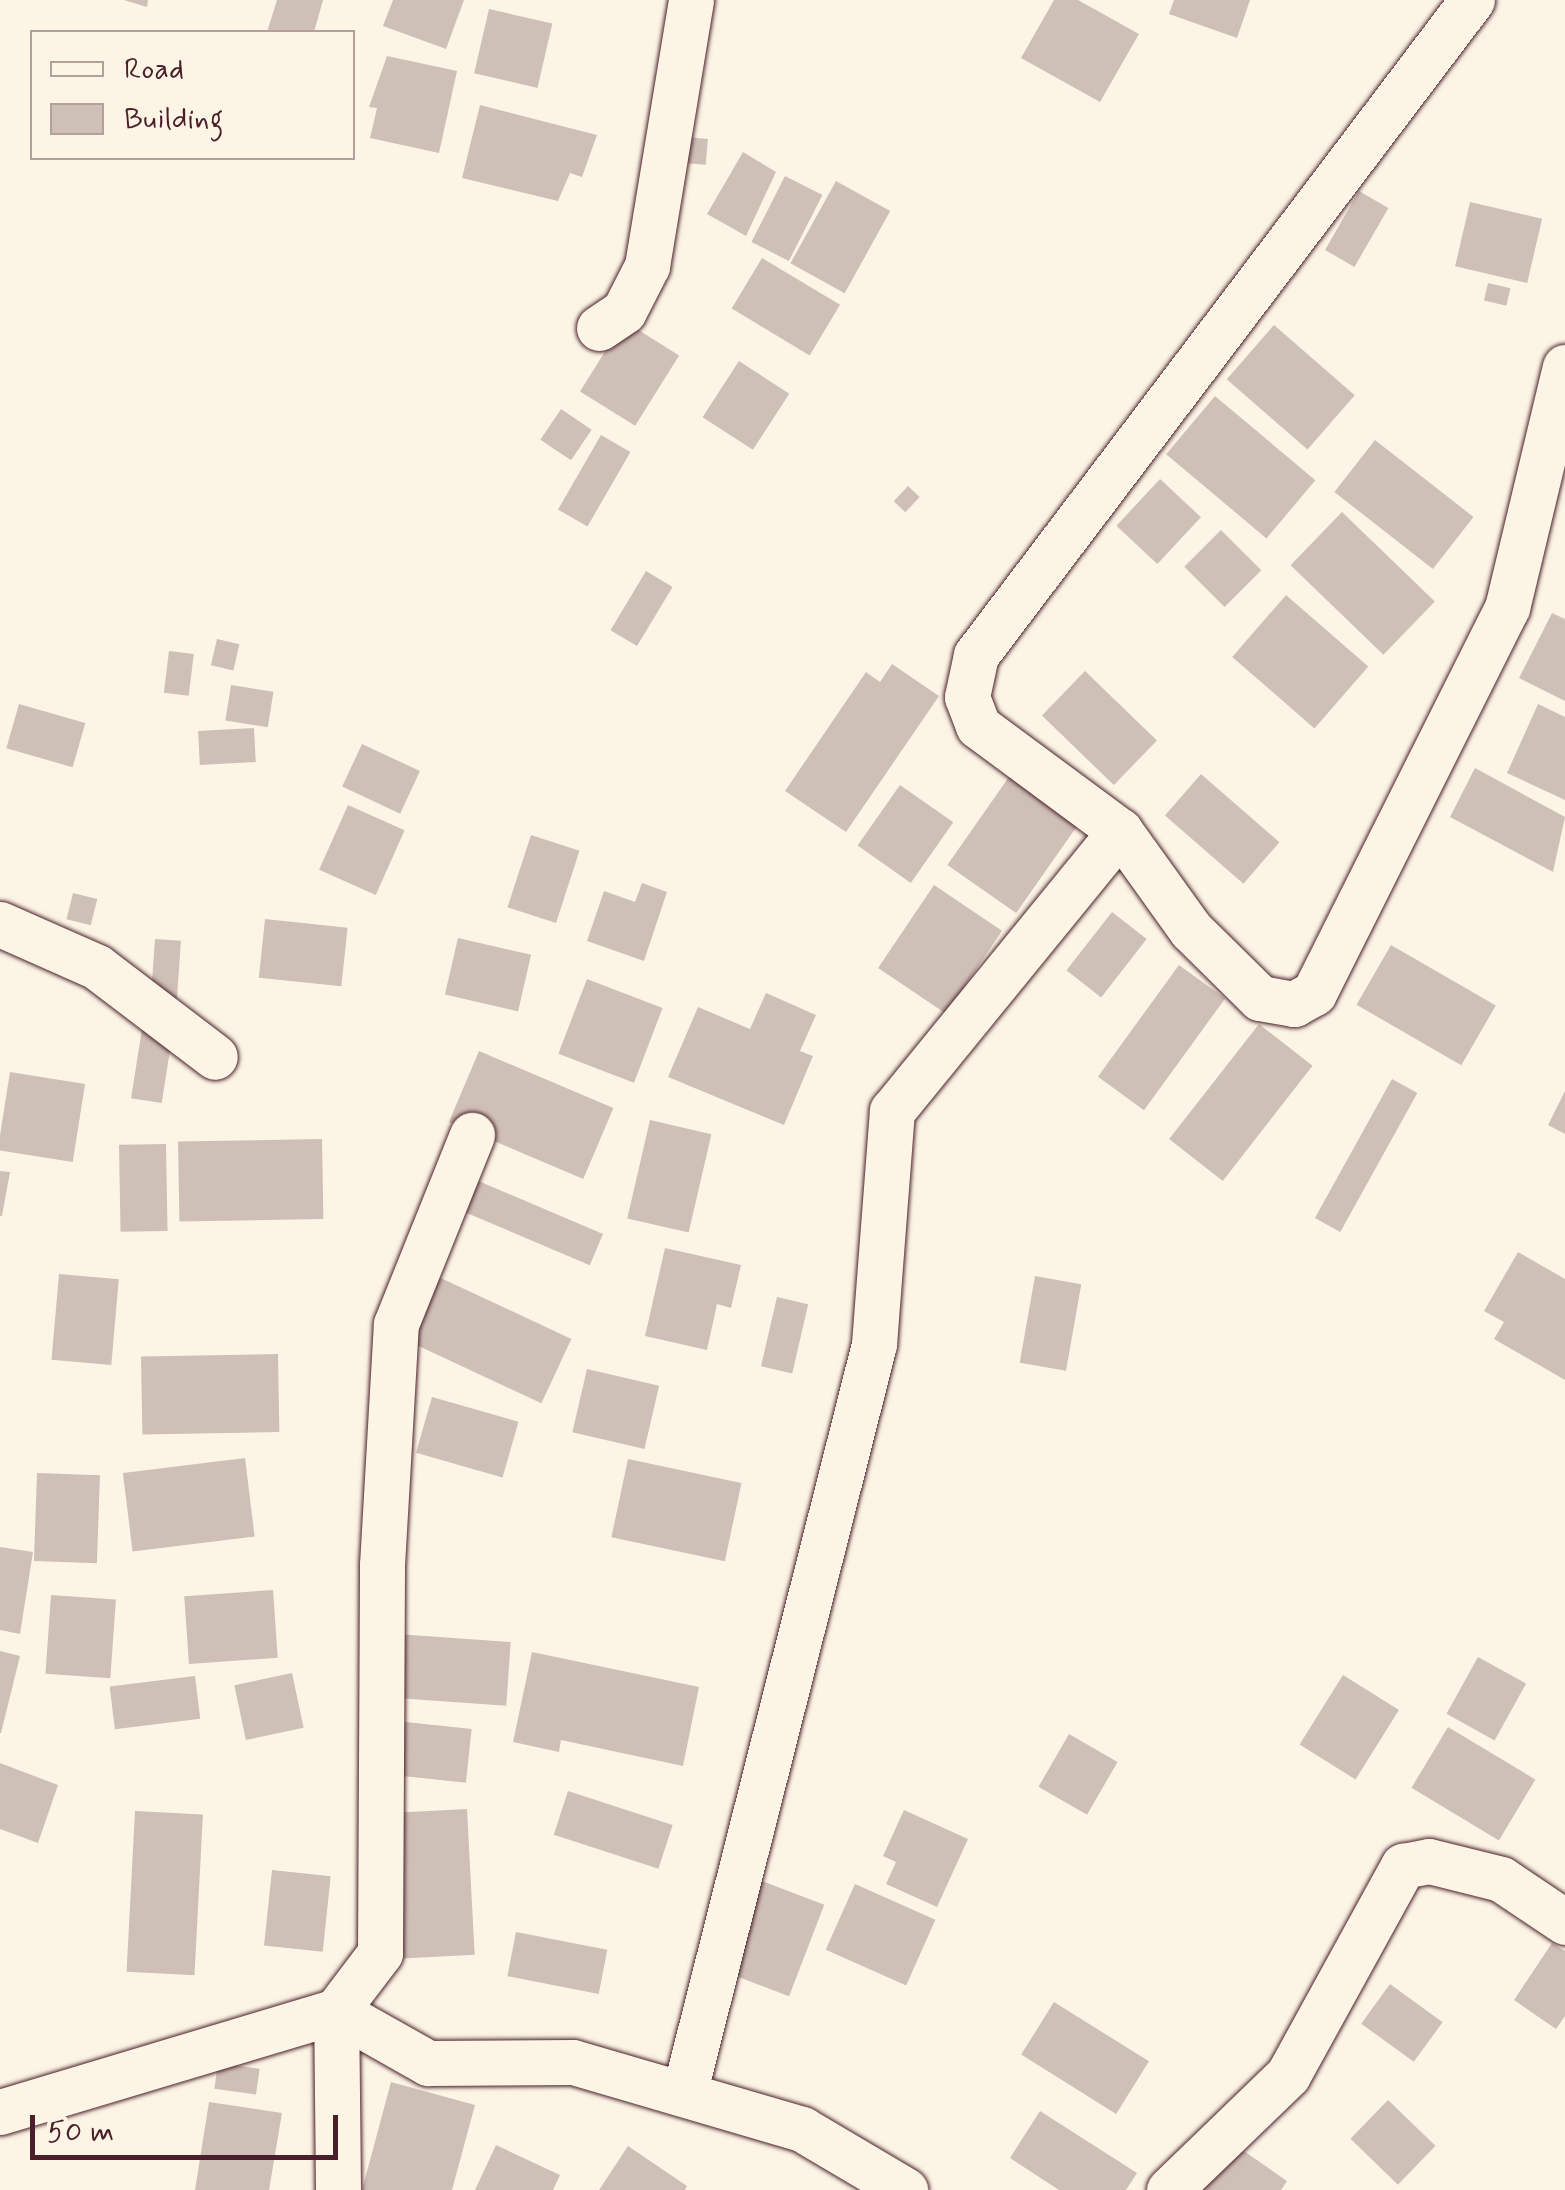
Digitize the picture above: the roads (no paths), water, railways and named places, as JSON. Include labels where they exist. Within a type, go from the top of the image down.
[{"type":"street","points":[[599,328],[624,311],[647,266],[691,0]]},
{"type":"street","points":[[1472,0],[976,655],[968,698],[978,726],[1120,830],[1191,930],[1260,998],[1294,1004],[1314,993],[1507,608],[1565,366]]},
{"type":"street","points":[[684,2094],[874,1344],[892,1111],[1120,830]]},
{"type":"street","points":[[0,924],[97,968],[214,1057]]},
{"type":"street","points":[[0,2112],[336,2011],[380,1953],[382,1565],[396,1324],[472,1134]]},
{"type":"street","points":[[1169,2190],[1288,2074],[1403,1866],[1429,1861],[1501,1879],[1565,1922]]},
{"type":"street","points":[[336,2011],[428,2063],[573,2062],[802,2129],[905,2190]]},
{"type":"street","points":[[336,2011],[338,2190]]}]
